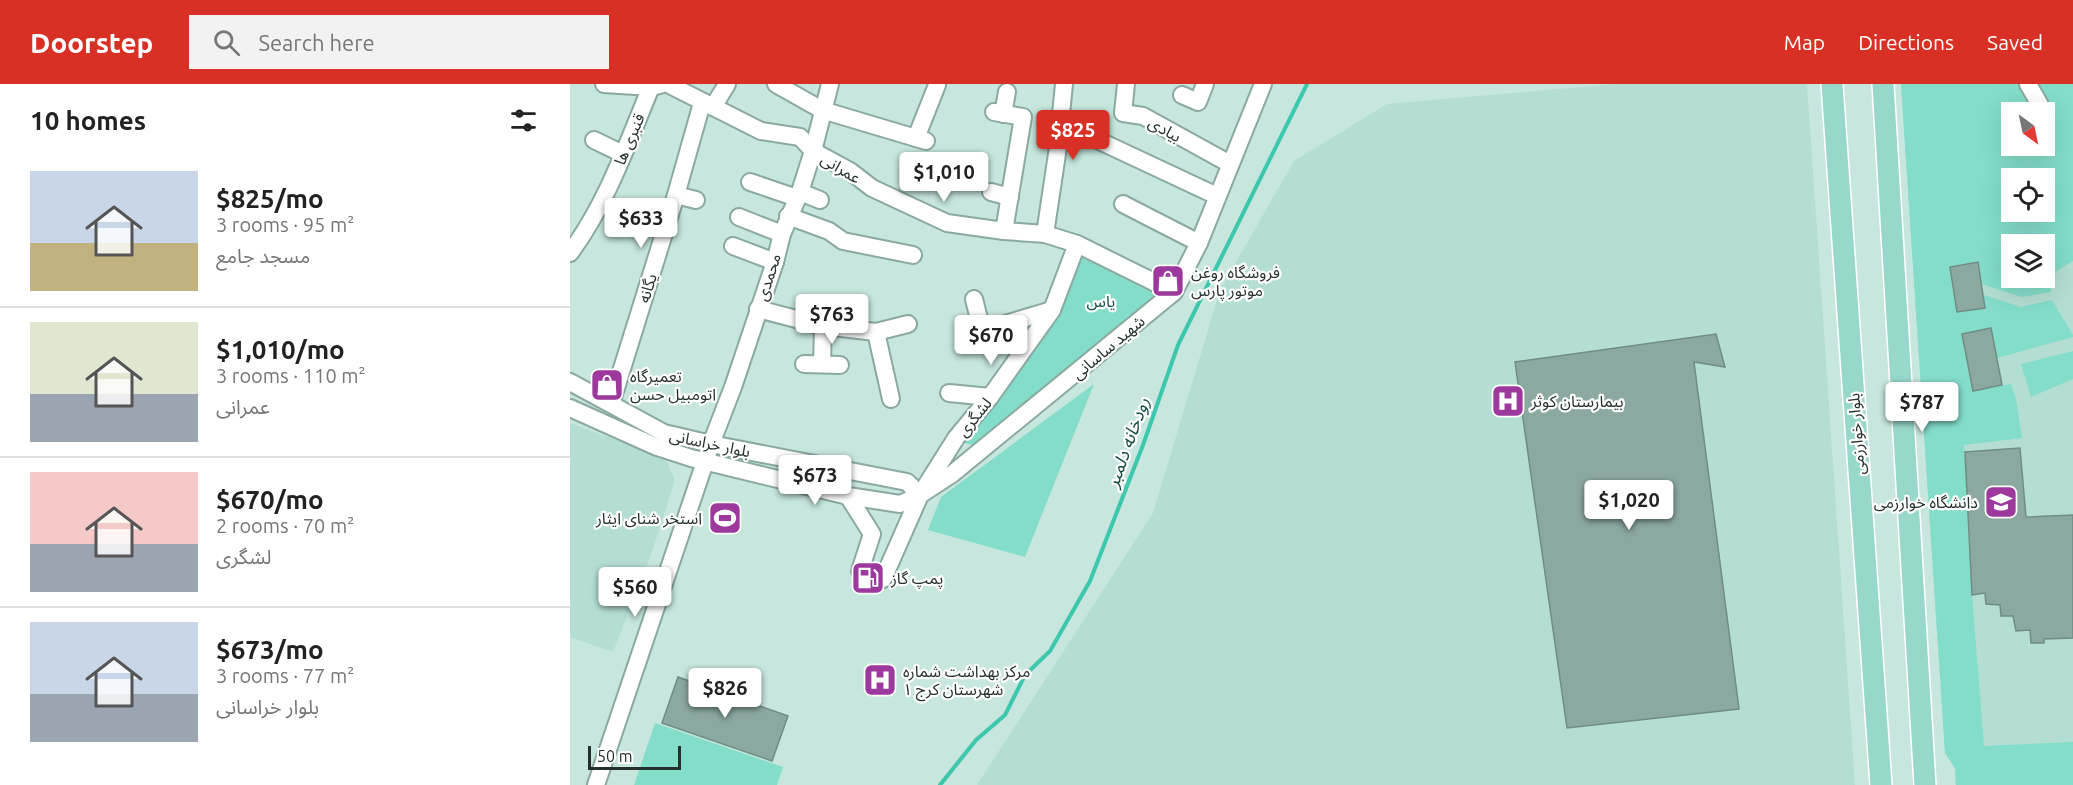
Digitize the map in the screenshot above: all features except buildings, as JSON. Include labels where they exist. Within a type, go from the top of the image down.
[{"type":"main road","name":"بلوار خوارزمی","points":[[1832,84],[1881,785]]},
{"type":"main road","points":[[1883,84],[1925,785]]},
{"type":"street","points":[[604,84],[657,86]]},
{"type":"street","name":"عمرانی","points":[[668,84],[761,131],[800,137],[813,151],[850,171],[872,188],[946,223],[1045,234],[1077,244],[1174,292]]},
{"type":"street","name":"یگانه","points":[[610,404],[707,105],[727,84]]},
{"type":"street","points":[[776,84],[822,110],[921,140],[937,85]]},
{"type":"street","name":"محمدی","points":[[596,785],[711,444],[733,387],[788,216],[813,151],[830,84]]},
{"type":"street","points":[[1045,234],[1057,154],[1064,84]]},
{"type":"street","name":"بیادی","points":[[1126,84],[1124,113],[1143,116],[1230,165]]},
{"type":"street","points":[[1182,95],[1198,102],[1205,84]]},
{"type":"street","name":"شهید ساسانی","points":[[920,495],[985,449],[1174,292],[1199,243],[1263,84]]},
{"type":"street","points":[[2028,84],[2038,102]]},
{"type":"street","name":"قنبری ها","points":[[570,253],[603,199],[657,86]]},
{"type":"street","points":[[1004,231],[1023,117],[998,113],[1007,92]]},
{"type":"street","points":[[1091,137],[1217,196]]},
{"type":"street","points":[[594,140],[623,154]]},
{"type":"street","points":[[750,182],[820,200]]},
{"type":"street","points":[[991,192],[1010,197]]},
{"type":"street","points":[[676,195],[696,200]]},
{"type":"street","points":[[1123,204],[1199,243]]},
{"type":"street","points":[[788,216],[829,231],[843,241],[913,255]]},
{"type":"street","points":[[739,218],[782,234]]},
{"type":"street","name":"لشگری","points":[[848,496],[872,534],[860,571],[883,579],[920,495],[956,438],[990,397],[1052,310],[1077,244]]},
{"type":"street","points":[[733,246],[775,262]]},
{"type":"street","points":[[974,298],[982,331],[1052,310]]},
{"type":"street","points":[[758,309],[823,326],[876,332],[908,324]]},
{"type":"street","points":[[822,364],[823,326]]},
{"type":"street","points":[[876,332],[891,399]]},
{"type":"street","points":[[804,364],[840,365]]},
{"type":"street","name":"بلوار خراسانی","points":[[570,382],[664,433],[907,482],[920,495],[900,504],[848,496],[706,463],[657,447],[570,408]]},
{"type":"street","points":[[949,393],[990,397]]},
{"type":"shaded area","name":"بیمارستان کوثر","points":[[1614,84],[1807,84],[1855,785],[977,785],[1153,513],[1220,290],[1294,161],[1387,104]]},
{"type":"shaded area","name":"دانشگاه خوارزمی","points":[[1901,84],[2073,84],[2073,785],[1956,785],[1955,768],[1945,753]]},
{"type":"shaded area","points":[[570,423],[665,458],[675,480],[651,555],[613,652],[570,637]]},
{"type":"green space","points":[[1901,84],[2073,84],[2073,261],[2055,274],[2055,234],[2001,234],[2001,288],[2051,288],[2051,292],[2022,297],[1981,284],[1978,262],[1950,267],[1957,312],[1985,308],[1984,295],[2021,307],[2052,300],[2073,335],[2073,337],[1997,358],[1991,328],[1962,334],[1973,391],[2011,384],[2016,399],[2022,438],[1964,445],[1972,595],[1984,746],[2073,742],[2073,785],[1956,785],[1955,768],[1945,753]]},
{"type":"green space","name":"یاس","points":[[1077,244],[1174,292],[985,449],[962,442],[990,397],[1053,325]]},
{"type":"green space","points":[[2073,351],[2073,379],[2031,397],[2021,364]]},
{"type":"green space","points":[[1094,384],[1025,557],[928,530],[941,497]]},
{"type":"green space","points":[[655,723],[783,767],[777,785],[634,785]]},
{"type":"waterway","name":"رودخانه دلمبر","points":[[940,785],[976,740],[1005,715],[1025,675],[1050,651],[1090,581],[1143,445],[1178,345],[1307,84]]},
{"type":"place","name":"فروشگاه روغن موتور پارس","points":[[1168,281]]},
{"type":"place","name":"تعمیرگاه اتومبیل حسن","points":[[607,385]]},
{"type":"place","name":"بیمارستان کوثر","points":[[1508,401]]},
{"type":"place","name":"دانشگاه خوارزمی","points":[[2001,502]]},
{"type":"place","name":"استخر شنای ایثار","points":[[725,518]]},
{"type":"place","name":"پمپ گاز","points":[[868,578]]},
{"type":"place","name":"مرکز بهداشت شماره ۱ شهرستان کرج","points":[[880,680]]}]
